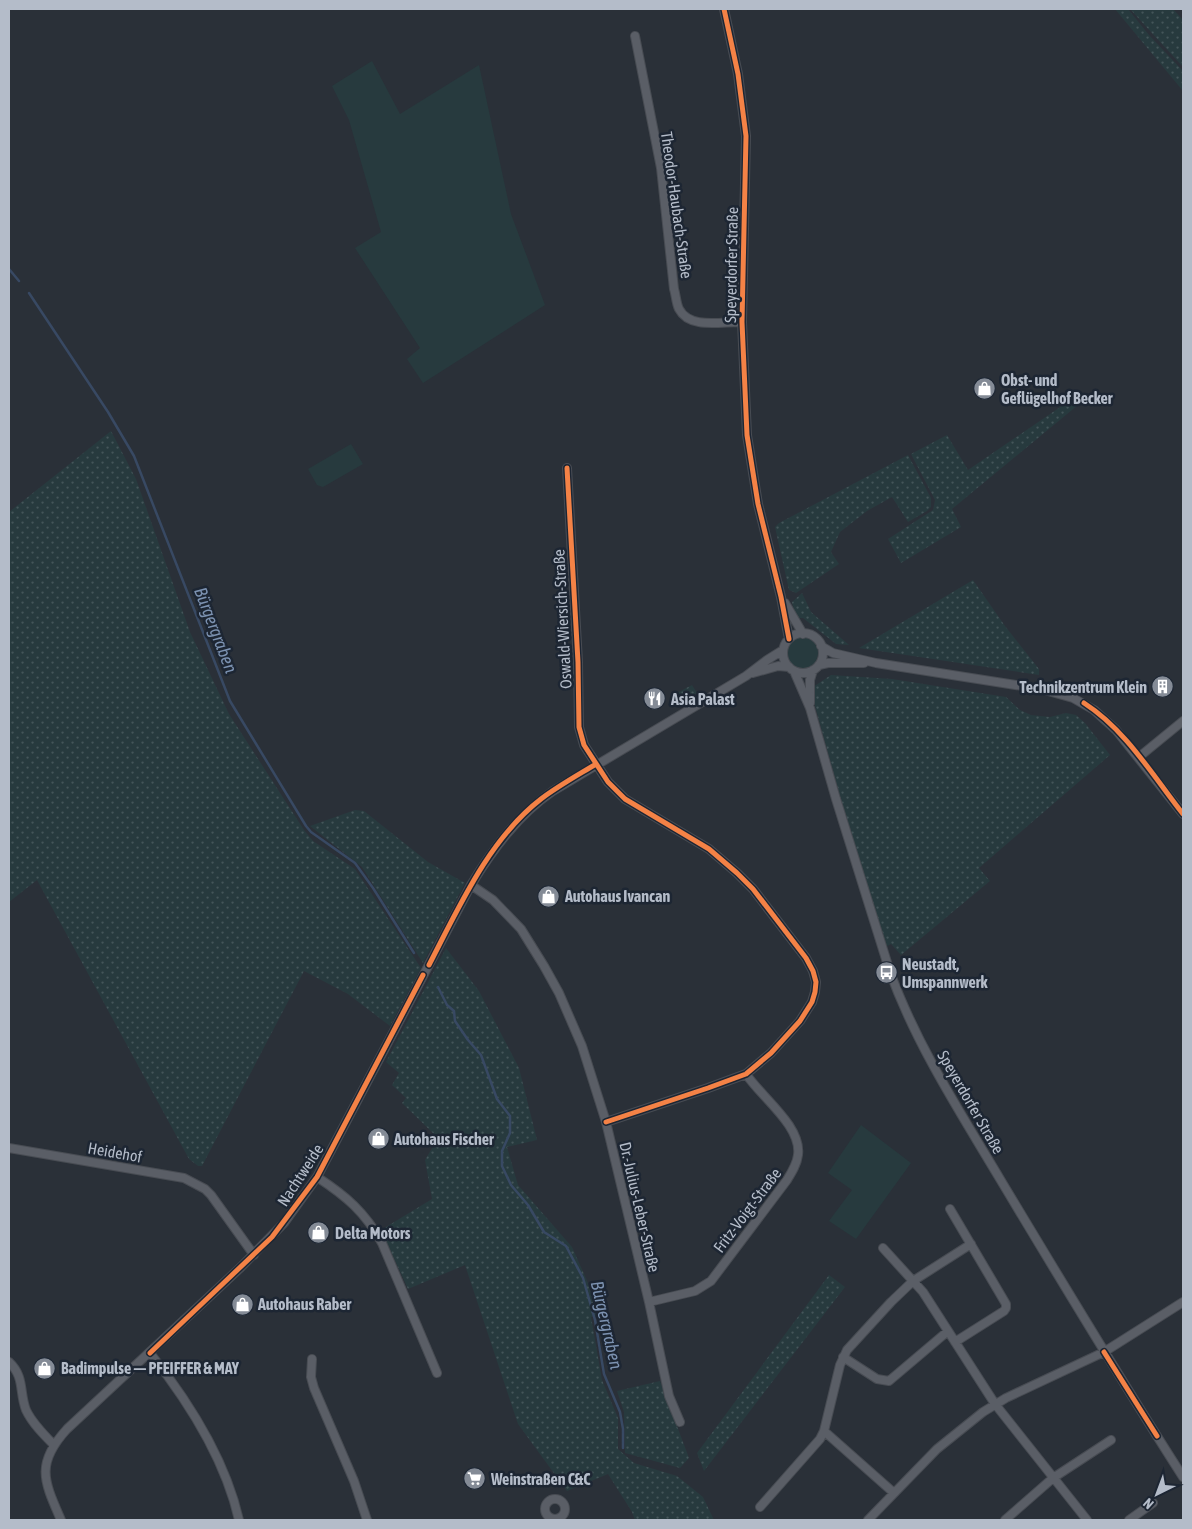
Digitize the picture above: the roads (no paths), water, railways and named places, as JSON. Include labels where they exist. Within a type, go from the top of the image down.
[{"type":"street","name":"Speyerdorfer Straße","points":[[724,9],[737,66],[746,136],[742,322],[745,410],[750,459],[758,504],[781,597],[789,639]]},
{"type":"street","name":"Theodor-Haubach-Straße","points":[[635,36],[661,168],[674,289],[678,308],[687,318],[698,322],[742,322]]},
{"type":"street","name":"Oswald-Wiersich-Straße","points":[[567,468],[578,662],[579,727],[584,745],[608,782],[625,799],[709,849],[753,889],[806,958],[816,982],[816,992],[806,1013],[771,1053],[746,1074],[606,1122]]},
{"type":"street","name":"Speyerdorfer Straße","points":[[781,597],[803,634]]},
{"type":"street","points":[[876,663],[830,663],[802,673],[791,669],[784,660],[783,650],[789,639],[795,635],[803,634],[815,638],[822,646],[833,653],[876,663],[1041,689],[1068,696],[1084,703],[1103,716],[1139,757],[1183,814]]},
{"type":"street","points":[[816,668],[823,657],[822,646]]},
{"type":"street","name":"Nachtweide","points":[[61,1520],[50,1495],[45,1474],[46,1464],[54,1445],[67,1429],[254,1255],[284,1223],[317,1177],[471,885],[493,850],[534,805],[553,790],[746,676],[783,650]]},
{"type":"street","name":"Nachtweide","points":[[746,676],[775,666],[791,669]]},
{"type":"street","name":"Speyerdorfer Straße","points":[[810,708],[810,680],[816,668]]},
{"type":"street","name":"Speyerdorfer Straße","points":[[791,669],[810,708],[847,834],[899,996],[918,1037],[950,1096],[1104,1352],[1183,1477]]},
{"type":"street","points":[[1139,757],[1183,720]]},
{"type":"street","name":"Dr.-Julius-Leber-Straße","points":[[471,885],[493,900],[520,930],[559,993],[582,1046],[606,1122],[649,1302],[669,1396],[680,1422]]},
{"type":"street","name":"Fritz-Voigt-Straße","points":[[649,1302],[695,1291],[711,1281],[794,1170],[799,1150],[795,1134],[746,1074]]},
{"type":"street","name":"Heidehof","points":[[9,1148],[184,1178],[205,1188],[254,1255]]},
{"type":"street","name":"Nachtweide","points":[[317,1177],[355,1206],[374,1229],[382,1243],[437,1373]]},
{"type":"street","points":[[950,1209],[1006,1304],[1004,1311],[956,1342]]},
{"type":"street","points":[[760,1507],[817,1444],[824,1430],[843,1358],[847,1350],[913,1281],[971,1244]]},
{"type":"street","points":[[883,1248],[923,1292],[994,1404],[1087,1520]]},
{"type":"street","points":[[868,1520],[950,1437],[994,1404],[1104,1352],[1183,1302]]},
{"type":"street","points":[[843,1358],[877,1379],[889,1381],[948,1331]]},
{"type":"street","points":[[150,1353],[178,1391],[216,1452],[233,1496],[238,1520]]},
{"type":"street","points":[[312,1359],[311,1377],[314,1388],[354,1481],[367,1520]]},
{"type":"street","points":[[9,1362],[19,1373],[26,1410],[41,1432],[54,1445]]},
{"type":"street","points":[[824,1430],[894,1494]]},
{"type":"street","points":[[1006,1520],[1053,1478],[1111,1440]]},
{"type":"street","points":[[1129,1520],[1153,1503]]},
{"type":"waterway","name":"Bürgergraben","points":[[9,269],[19,281]]},
{"type":"waterway","name":"Bürgergraben","points":[[29,293],[108,412],[134,456],[230,701],[306,826],[311,832],[355,863],[414,953]]},
{"type":"waterway","name":"Bürgergraben","points":[[438,987],[447,1005],[454,1011],[455,1021],[481,1055],[497,1099],[510,1116],[510,1133],[502,1151],[502,1166],[511,1185],[528,1205],[544,1232],[566,1246],[583,1278],[595,1320],[604,1374],[620,1412],[623,1429],[623,1448]]},
{"type":"place","name":"Obst- und Geflügelhof Becker","points":[[985,389]]},
{"type":"place","name":"Technikzentrum Klein","points":[[1163,687]]},
{"type":"place","name":"Asia Palast","points":[[655,699]]},
{"type":"place","name":"Autohaus Ivancan","points":[[549,896]]},
{"type":"place","name":"Neustadt, Umspannwerk","points":[[886,973]]},
{"type":"place","name":"Autohaus Fischer","points":[[378,1139]]},
{"type":"place","name":"Delta Motors","points":[[319,1233]]},
{"type":"place","name":"Autohaus Raber","points":[[242,1304]]},
{"type":"place","name":"Badimpulse — PFEIFFER & MAY","points":[[45,1368]]},
{"type":"place","name":"Weinstraßen C&C","points":[[475,1479]]}]
